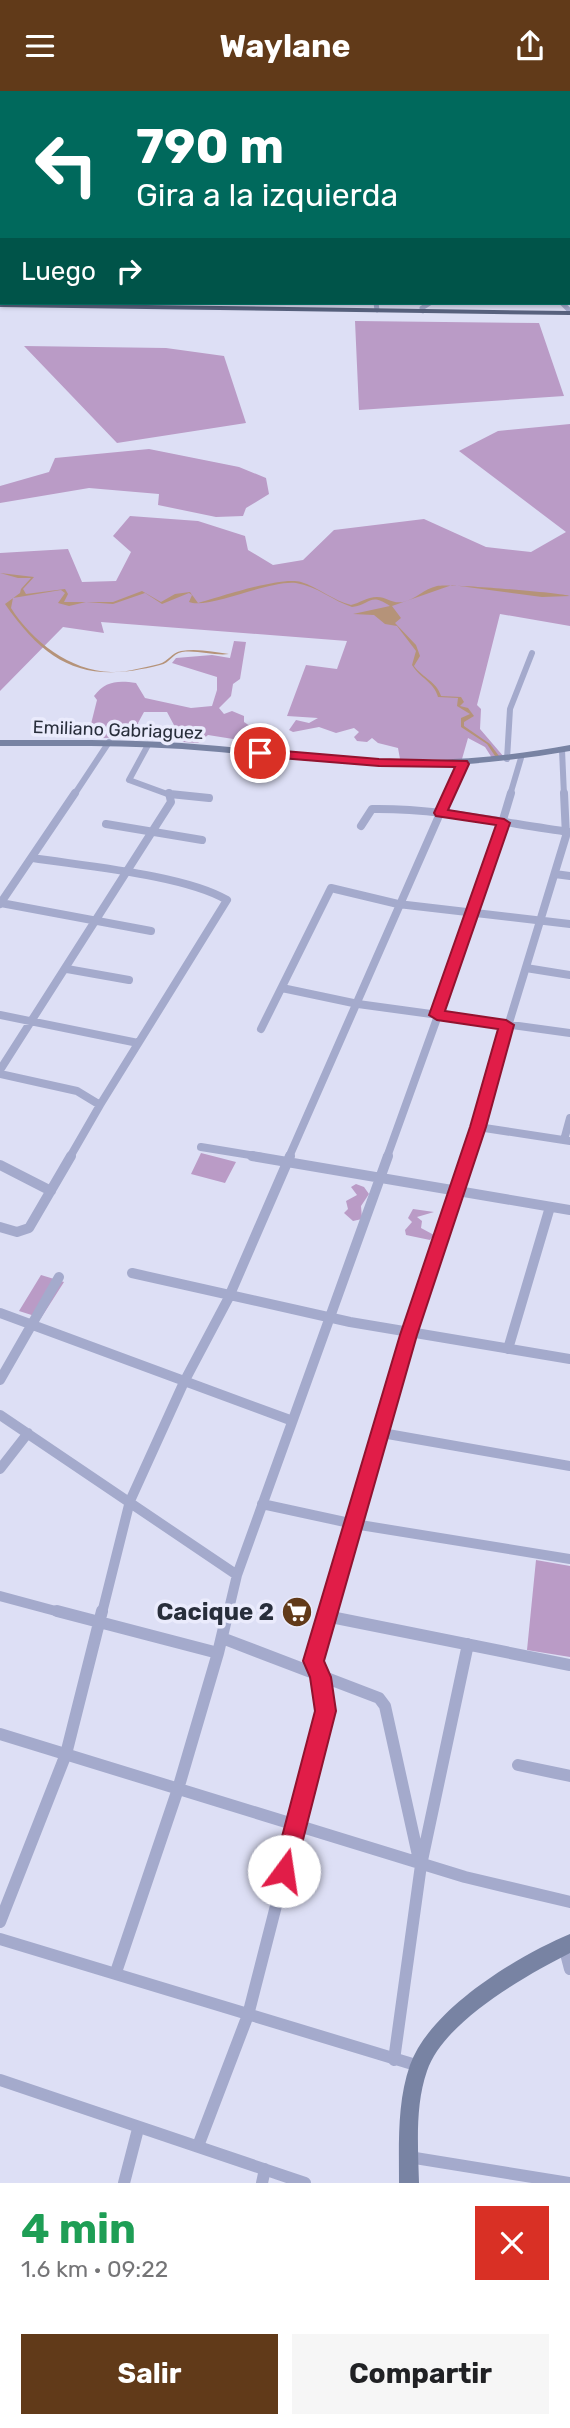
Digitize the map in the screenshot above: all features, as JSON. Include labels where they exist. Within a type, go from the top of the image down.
[{"type":"main road","points":[[0,305],[377,307],[422,311],[570,312]]},
{"type":"main road","name":"Emiliano Gabriaguez","points":[[0,743],[109,742],[379,763],[463,764],[521,758],[566,749]]},
{"type":"main road","points":[[409,2183],[419,2066],[430,2047],[463,2010],[504,1979],[567,1945]]},
{"type":"street","points":[[422,311],[422,307],[426,305]]},
{"type":"street","points":[[507,759],[510,709],[532,653]]},
{"type":"street","points":[[109,742],[0,903],[151,930]]},
{"type":"street","points":[[148,745],[129,780],[133,784],[170,794],[209,798]]},
{"type":"street","points":[[198,2145],[248,2015],[326,1711],[320,1677],[313,1661],[409,1335],[478,1127],[506,1025],[543,921],[568,832],[566,749]]},
{"type":"street","points":[[116,1972],[178,1789],[218,1653],[237,1575],[290,1420],[475,912],[504,823],[521,758]]},
{"type":"street","points":[[0,1922],[66,1754],[130,1501],[184,1382],[228,1299],[358,1004],[398,904],[463,764]]},
{"type":"street","points":[[100,1105],[77,1091],[0,1072],[172,802],[170,794]]},
{"type":"street","points":[[361,826],[373,809],[441,813],[568,832]]},
{"type":"street","points":[[106,824],[202,840]]},
{"type":"street","points":[[0,1227],[17,1232],[29,1228],[100,1105],[227,900],[218,892],[183,883],[33,858]]},
{"type":"street","points":[[555,874],[570,876]]},
{"type":"street","points":[[261,1029],[331,888],[398,904],[570,924]]},
{"type":"street","points":[[526,968],[570,975]]},
{"type":"street","points":[[67,969],[129,980]]},
{"type":"street","points":[[282,988],[358,1004],[570,1033]]},
{"type":"street","points":[[0,1014],[138,1043]]},
{"type":"street","points":[[478,1127],[567,1141],[570,1118]]},
{"type":"street","points":[[201,1147],[288,1164],[570,1210]]},
{"type":"street","points":[[0,1165],[51,1191]]},
{"type":"street","points":[[508,1349],[550,1207]]},
{"type":"street","points":[[132,1273],[228,1299],[327,1320],[570,1359]]},
{"type":"street","points":[[0,1380],[59,1277]]},
{"type":"street","points":[[0,1313],[290,1420]]},
{"type":"street","points":[[0,1415],[237,1575]]},
{"type":"street","points":[[0,1469],[27,1433]]},
{"type":"street","points":[[382,1433],[570,1466]]},
{"type":"street","points":[[262,1504],[354,1524],[570,1559]]},
{"type":"street","points":[[0,1596],[218,1653]]},
{"type":"street","points":[[327,1616],[570,1665]]},
{"type":"street","points":[[222,1638],[379,1697],[385,1706],[421,1865]]},
{"type":"street","points":[[394,2060],[421,1865],[468,1644]]},
{"type":"street","points":[[0,1734],[296,1823],[519,1894],[570,1902]]},
{"type":"street","points":[[518,1765],[570,1776]]},
{"type":"street","points":[[0,1939],[419,2066]]},
{"type":"street","points":[[567,1945],[570,1969]]},
{"type":"street","points":[[0,2080],[138,2129],[198,2145],[263,2176],[305,2183]]},
{"type":"street","points":[[124,2183],[138,2129]]},
{"type":"street","points":[[410,2157],[569,2183]]},
{"type":"shaded area","points":[[355,321],[539,323],[564,396],[359,410]]},
{"type":"shaded area","points":[[24,346],[166,348],[224,356],[246,423],[117,443]]},
{"type":"shaded area","points":[[570,424],[570,626],[500,614],[477,705],[481,709],[480,729],[504,757],[492,758],[485,747],[468,738],[462,759],[400,759],[398,748],[378,743],[372,738],[367,742],[357,741],[354,737],[359,732],[354,728],[336,733],[319,727],[293,732],[289,730],[296,720],[309,723],[318,718],[287,716],[306,665],[337,669],[347,641],[101,622],[104,633],[63,627],[0,691],[0,553],[68,549],[82,582],[116,581],[131,552],[113,536],[130,516],[198,521],[245,536],[248,550],[273,565],[303,560],[334,530],[424,519],[486,547],[531,552],[566,532],[459,451],[498,431]]},
{"type":"shaded area","points":[[149,449],[239,467],[266,478],[269,494],[246,508],[243,516],[216,517],[158,505],[159,494],[89,488],[0,503],[0,486],[49,472],[55,458]]},
{"type":"shaded area","points":[[0,573],[34,577],[23,589],[26,594],[65,589],[68,594],[64,602],[86,602],[69,606],[58,603],[65,593],[61,590],[13,598],[31,578]]},
{"type":"shaded area","points":[[292,581],[307,584],[351,605],[373,597],[396,602],[406,601],[392,606],[401,618],[395,623],[416,645],[420,656],[414,666],[436,687],[441,696],[461,697],[464,702],[460,706],[468,708],[474,716],[464,722],[464,726],[490,744],[499,756],[495,756],[487,744],[461,727],[461,718],[470,714],[457,706],[458,698],[438,697],[433,687],[415,669],[412,665],[416,651],[397,626],[385,624],[374,615],[353,614],[390,606],[383,602],[370,600],[352,607],[311,587],[296,583],[270,586],[198,603],[265,584]]},
{"type":"shaded area","points":[[450,586],[408,600],[432,587]]},
{"type":"shaded area","points":[[458,586],[527,591],[570,596],[542,597]]},
{"type":"shaded area","points":[[142,591],[161,602],[175,594],[190,592],[198,603],[189,602],[192,595],[189,593],[162,604],[145,593],[113,604],[86,602],[113,602]]},
{"type":"shaded area","points":[[13,598],[11,608],[20,620],[54,652],[81,666],[113,672],[90,670],[71,665],[53,656],[21,625],[5,604]]},
{"type":"shaded area","points":[[234,641],[246,642],[240,679],[233,684],[231,696],[219,708],[224,714],[232,711],[244,716],[244,722],[250,726],[260,723],[267,736],[252,742],[208,735],[198,743],[183,742],[167,712],[144,712],[138,723],[139,728],[131,737],[104,738],[89,732],[97,700],[94,696],[112,683],[136,683],[145,698],[191,708],[212,706],[217,690],[217,677],[172,663],[176,658],[212,655],[230,658]]},
{"type":"shaded area","points":[[199,650],[229,654],[182,652],[163,664],[127,671],[159,664],[181,651]]},
{"type":"shaded area","points":[[201,1153],[236,1162],[225,1183],[191,1174]]},
{"type":"shaded area","points":[[356,1184],[364,1187],[369,1194],[361,1206],[362,1219],[353,1221],[344,1213],[348,1209],[346,1201],[357,1195],[351,1187]]},
{"type":"shaded area","points":[[413,1209],[434,1212],[417,1217],[422,1221],[421,1228],[434,1235],[430,1240],[406,1235],[405,1230],[412,1222],[408,1218]]},
{"type":"shaded area","points":[[41,1275],[64,1282],[41,1318],[19,1311]]},
{"type":"shaded area","points":[[536,1560],[570,1566],[570,1657],[527,1650]]},
{"type":"place","name":"Cacique 2","points":[[297,1612]]},
{"type":"route","points":[[260,753],[379,763],[463,764],[441,813],[504,823],[437,1015],[506,1025],[478,1127],[409,1335],[313,1661],[320,1677],[326,1711],[284,1871]]}]
